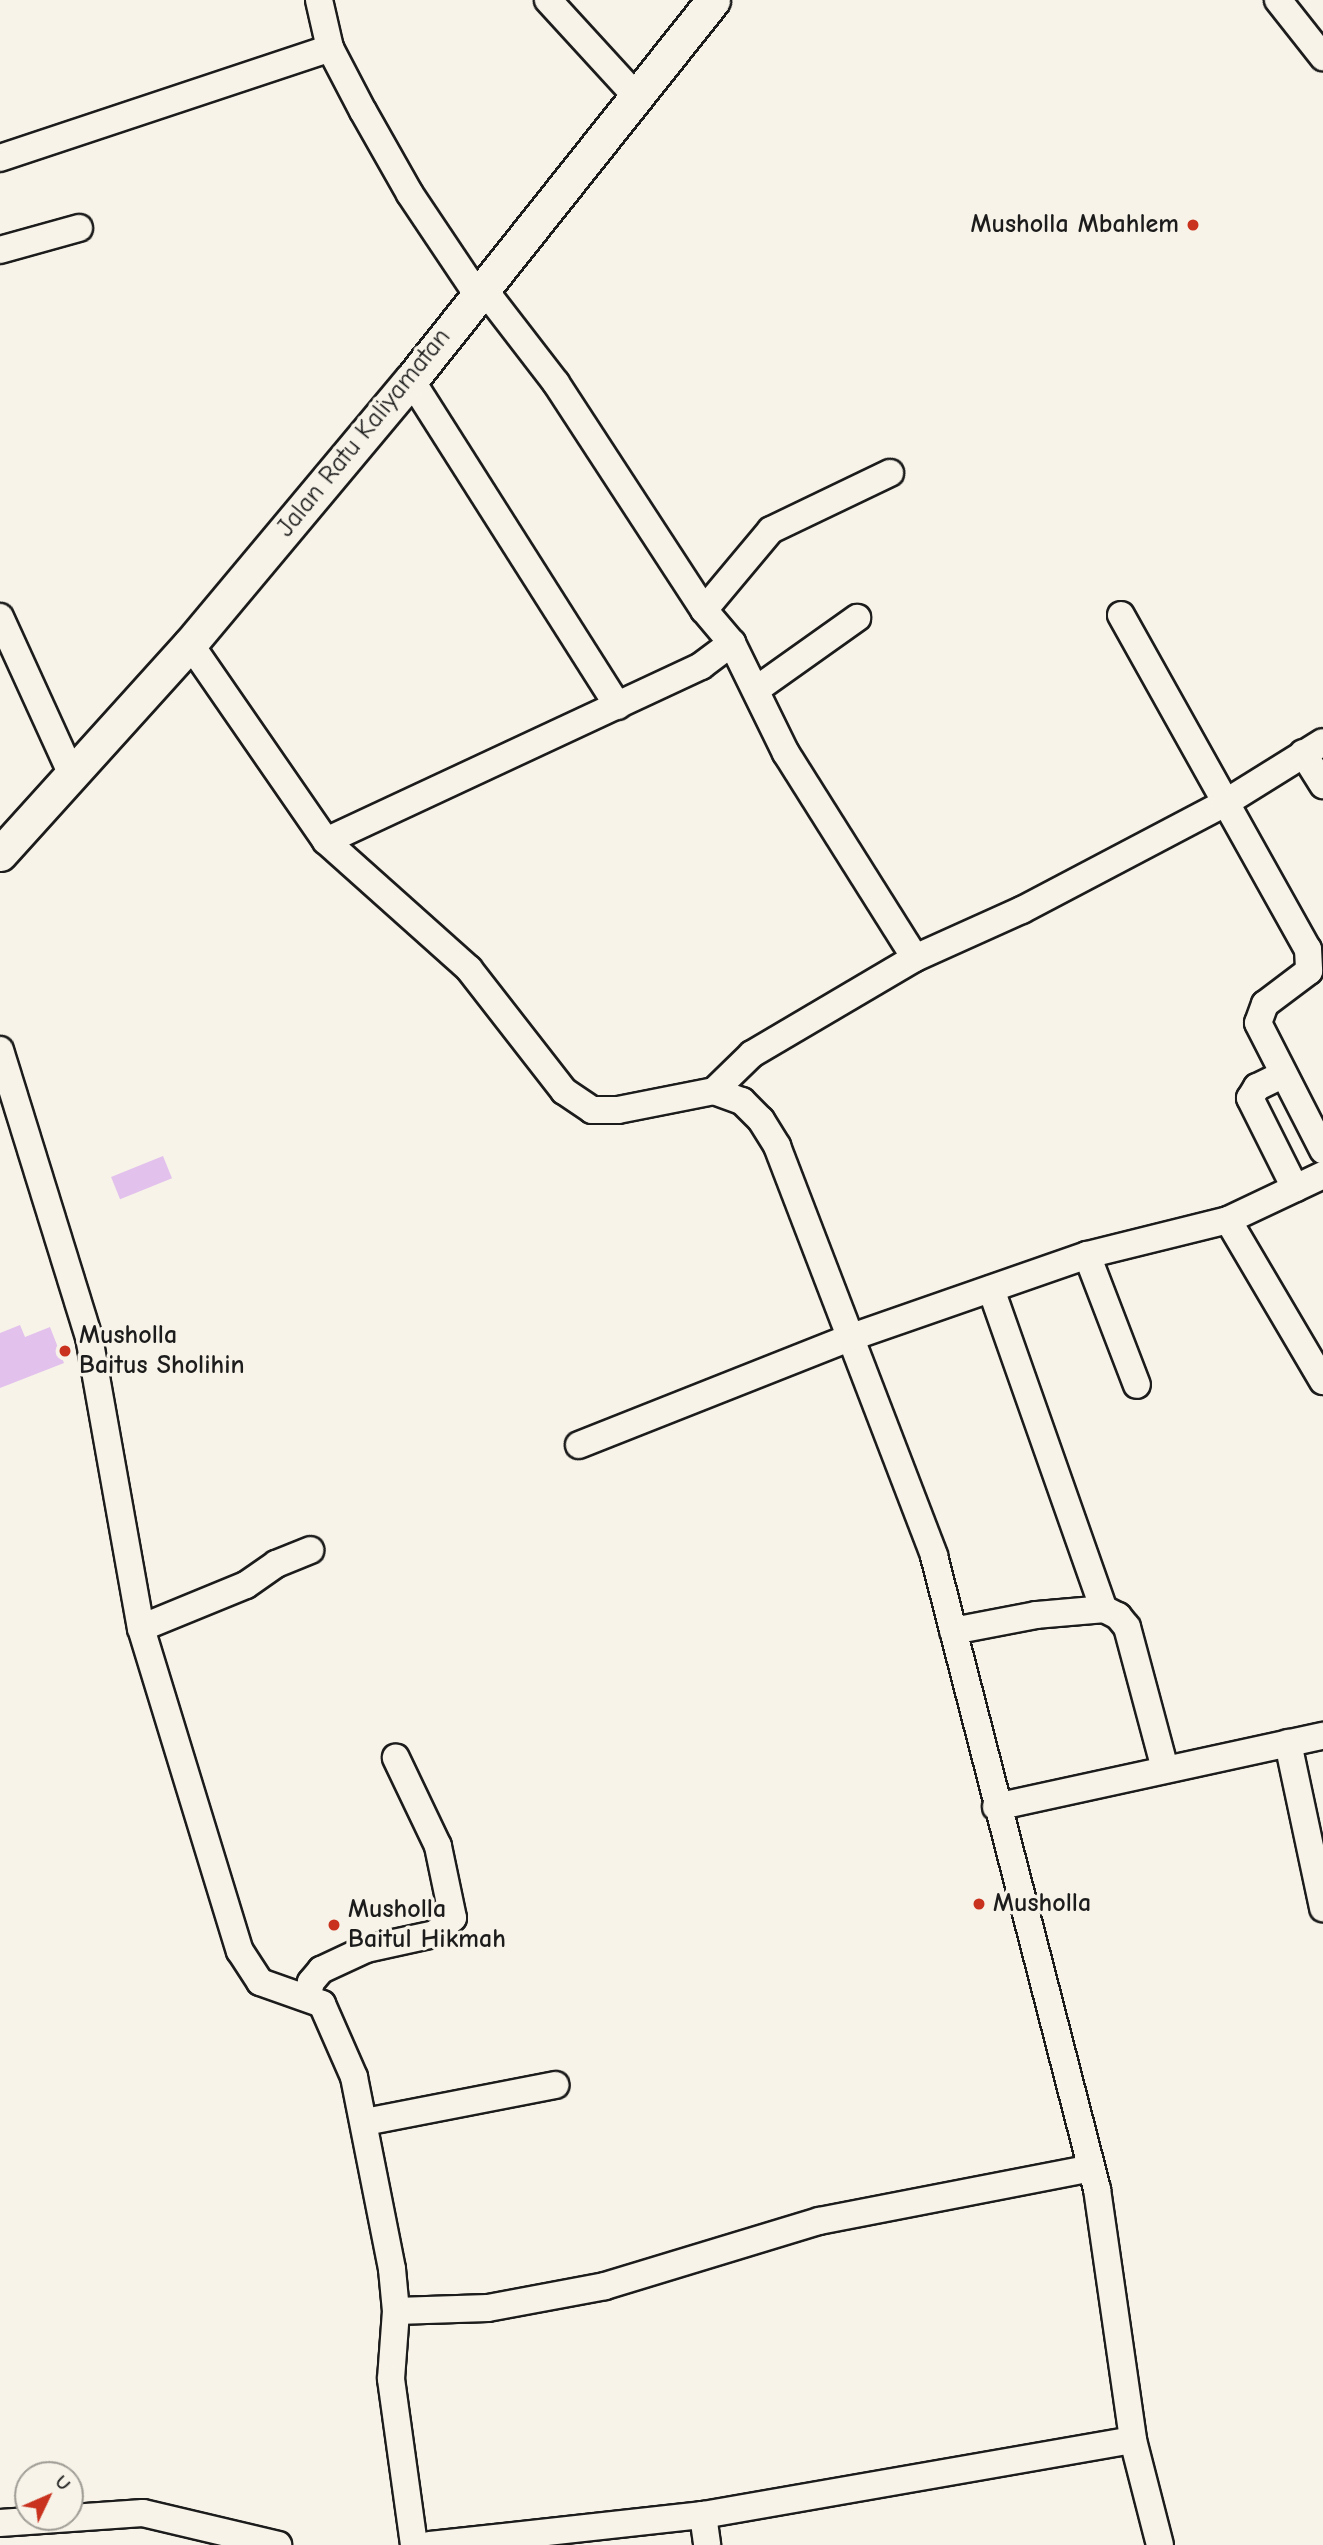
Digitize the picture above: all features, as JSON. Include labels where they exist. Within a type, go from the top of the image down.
[{"type":"main road","name":"Jalan Ratu Kaliyamatan","points":[[0,854],[73,777],[190,643],[411,380],[479,290],[713,0]]},
{"type":"street","points":[[319,0],[330,48],[390,161],[479,290],[556,383],[704,610],[732,643],[757,689],[786,753],[915,958]]},
{"type":"street","points":[[548,0],[636,96]]},
{"type":"street","points":[[1278,0],[1323,57]]},
{"type":"street","points":[[0,158],[330,48]]},
{"type":"street","points":[[0,250],[79,228]]},
{"type":"street","points":[[411,380],[618,706]]},
{"type":"street","points":[[704,610],[771,530],[890,473]]},
{"type":"street","points":[[1121,615],[1293,919],[1312,962],[1300,982],[1260,1013],[1260,1035],[1323,1150]]},
{"type":"street","points":[[0,617],[73,777]]},
{"type":"street","points":[[757,689],[857,618]]},
{"type":"street","points":[[190,643],[326,841],[469,969],[564,1091],[592,1110],[618,1110],[714,1091],[742,1101],[761,1120],[777,1146],[934,1556],[996,1807],[1091,2168],[1133,2440],[1160,2545]]},
{"type":"street","points":[[326,841],[701,666],[732,643]]},
{"type":"street","points":[[714,1091],[752,1054],[915,958],[1023,910],[1225,803],[1313,748],[1323,785]]},
{"type":"street","points":[[0,1051],[89,1337],[141,1628],[240,1951],[260,1982],[322,2004],[333,2022],[366,2122],[396,2311],[391,2379],[414,2545]]},
{"type":"street","points":[[1282,1075],[1257,1087],[1250,1098],[1294,1188]]},
{"type":"street","points":[[579,1445],[849,1338],[1087,1255],[1228,1220],[1323,1175]]},
{"type":"street","points":[[1228,1220],[1323,1381]]},
{"type":"street","points":[[1087,1255],[1137,1385]]},
{"type":"street","points":[[991,1289],[1104,1609]]},
{"type":"street","points":[[141,1628],[246,1585],[276,1564],[310,1550]]},
{"type":"street","points":[[953,1631],[1036,1615],[1104,1609],[1118,1616],[1127,1628],[1165,1769]]},
{"type":"street","points":[[996,1807],[1323,1736]]},
{"type":"street","points":[[1288,1743],[1323,1908]]},
{"type":"street","points":[[307,1998],[311,1982],[321,1970],[366,1950],[435,1934],[453,1918],[438,1846],[396,1758]]},
{"type":"street","points":[[366,2122],[555,2085]]},
{"type":"street","points":[[396,2311],[488,2308],[605,2286],[819,2221],[1091,2168]]},
{"type":"street","points":[[430,2545],[703,2515],[1133,2440]]},
{"type":"street","points":[[0,2523],[144,2513],[278,2545]]},
{"type":"street","points":[[703,2515],[707,2545]]},
{"type":"building","points":[[163,1156],[172,1178],[120,1199],[111,1177]]},
{"type":"building","points":[[20,1325],[25,1337],[50,1327],[64,1363],[0,1388],[0,1333]]},
{"type":"place","name":"Musholla Mbahlem","points":[[1193,225]]},
{"type":"place","name":"Musholla Baitus Sholihin","points":[[65,1351]]},
{"type":"place","name":"Musholla","points":[[979,1904]]},
{"type":"place","name":"Musholla Baitul Hikmah","points":[[334,1925]]}]
